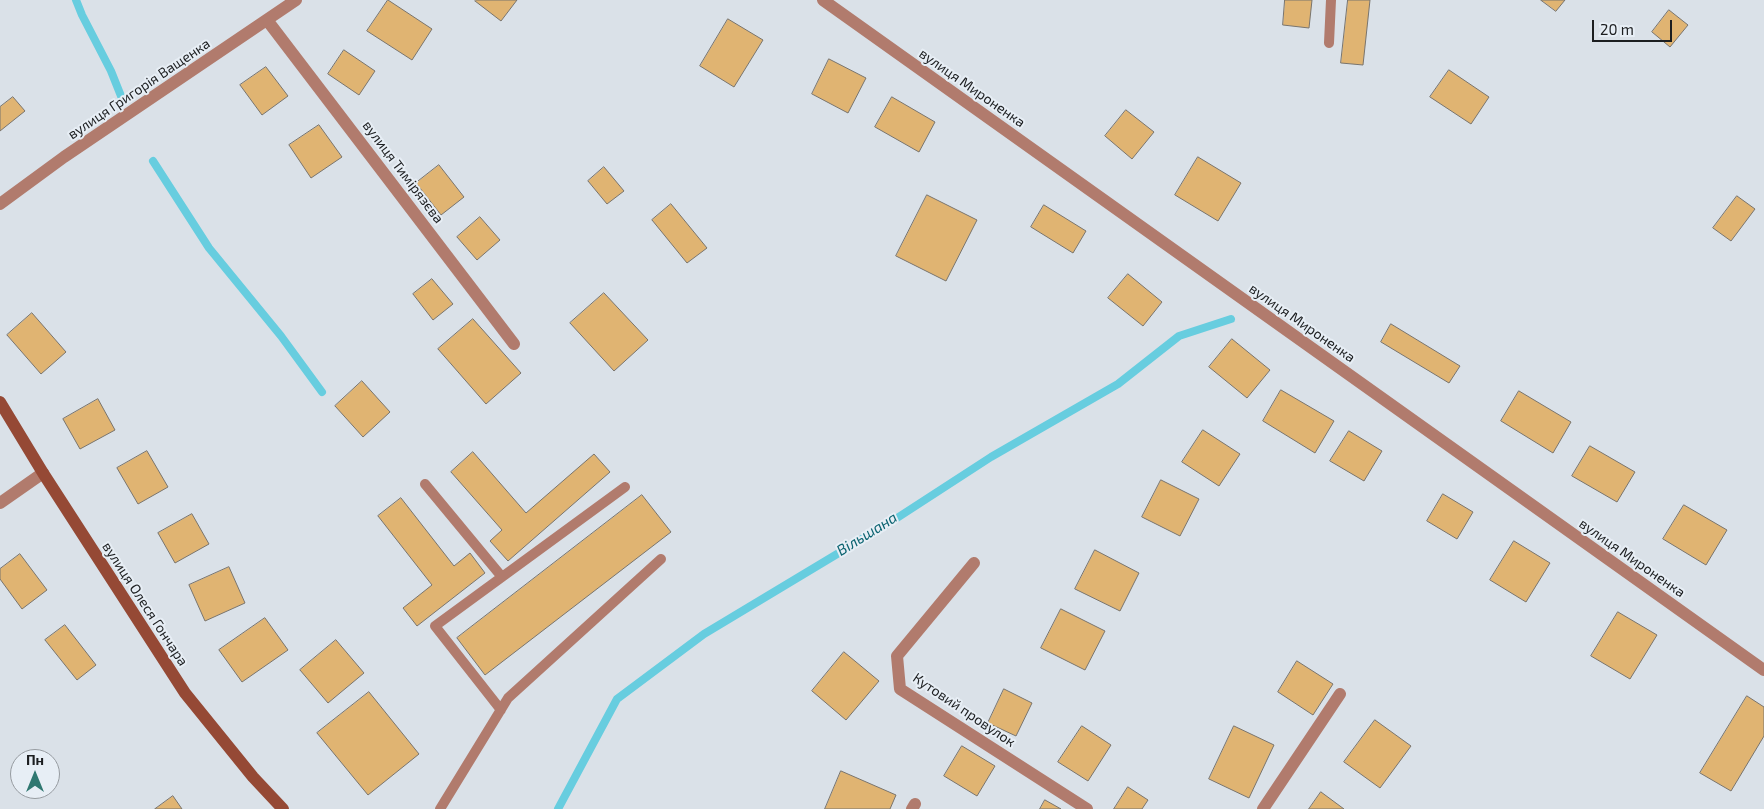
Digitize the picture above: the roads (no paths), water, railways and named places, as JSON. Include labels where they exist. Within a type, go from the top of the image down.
[{"type":"main road","name":"вулиця Олеся Гончара","points":[[0,402],[43,473],[184,693],[283,809]]},
{"type":"street","name":"вулиця Григорія Ващенка","points":[[0,204],[64,157],[296,0]]},
{"type":"street","name":"вулиця Мироненка","points":[[823,0],[1764,670]]},
{"type":"street","name":"вулиця Тимірязєва","points":[[267,20],[514,344]]},
{"type":"street","points":[[0,503],[43,473]]},
{"type":"street","name":"Кутовий провулок","points":[[974,563],[897,656],[900,689],[1087,809]]},
{"type":"street","points":[[1263,809],[1340,694]]},
{"type":"lane","points":[[1329,43],[1331,0]]},
{"type":"lane","points":[[426,484],[502,577]]},
{"type":"lane","points":[[501,710],[435,626],[625,487]]},
{"type":"lane","points":[[440,809],[508,698],[661,559]]},
{"type":"waterway","points":[[76,0],[111,71],[123,101]]},
{"type":"waterway","points":[[153,161],[209,248],[281,336],[322,392]]},
{"type":"waterway","name":"Вільшана","points":[[558,809],[617,699],[704,634],[897,518],[991,457],[1118,384],[1179,336],[1231,319]]}]
